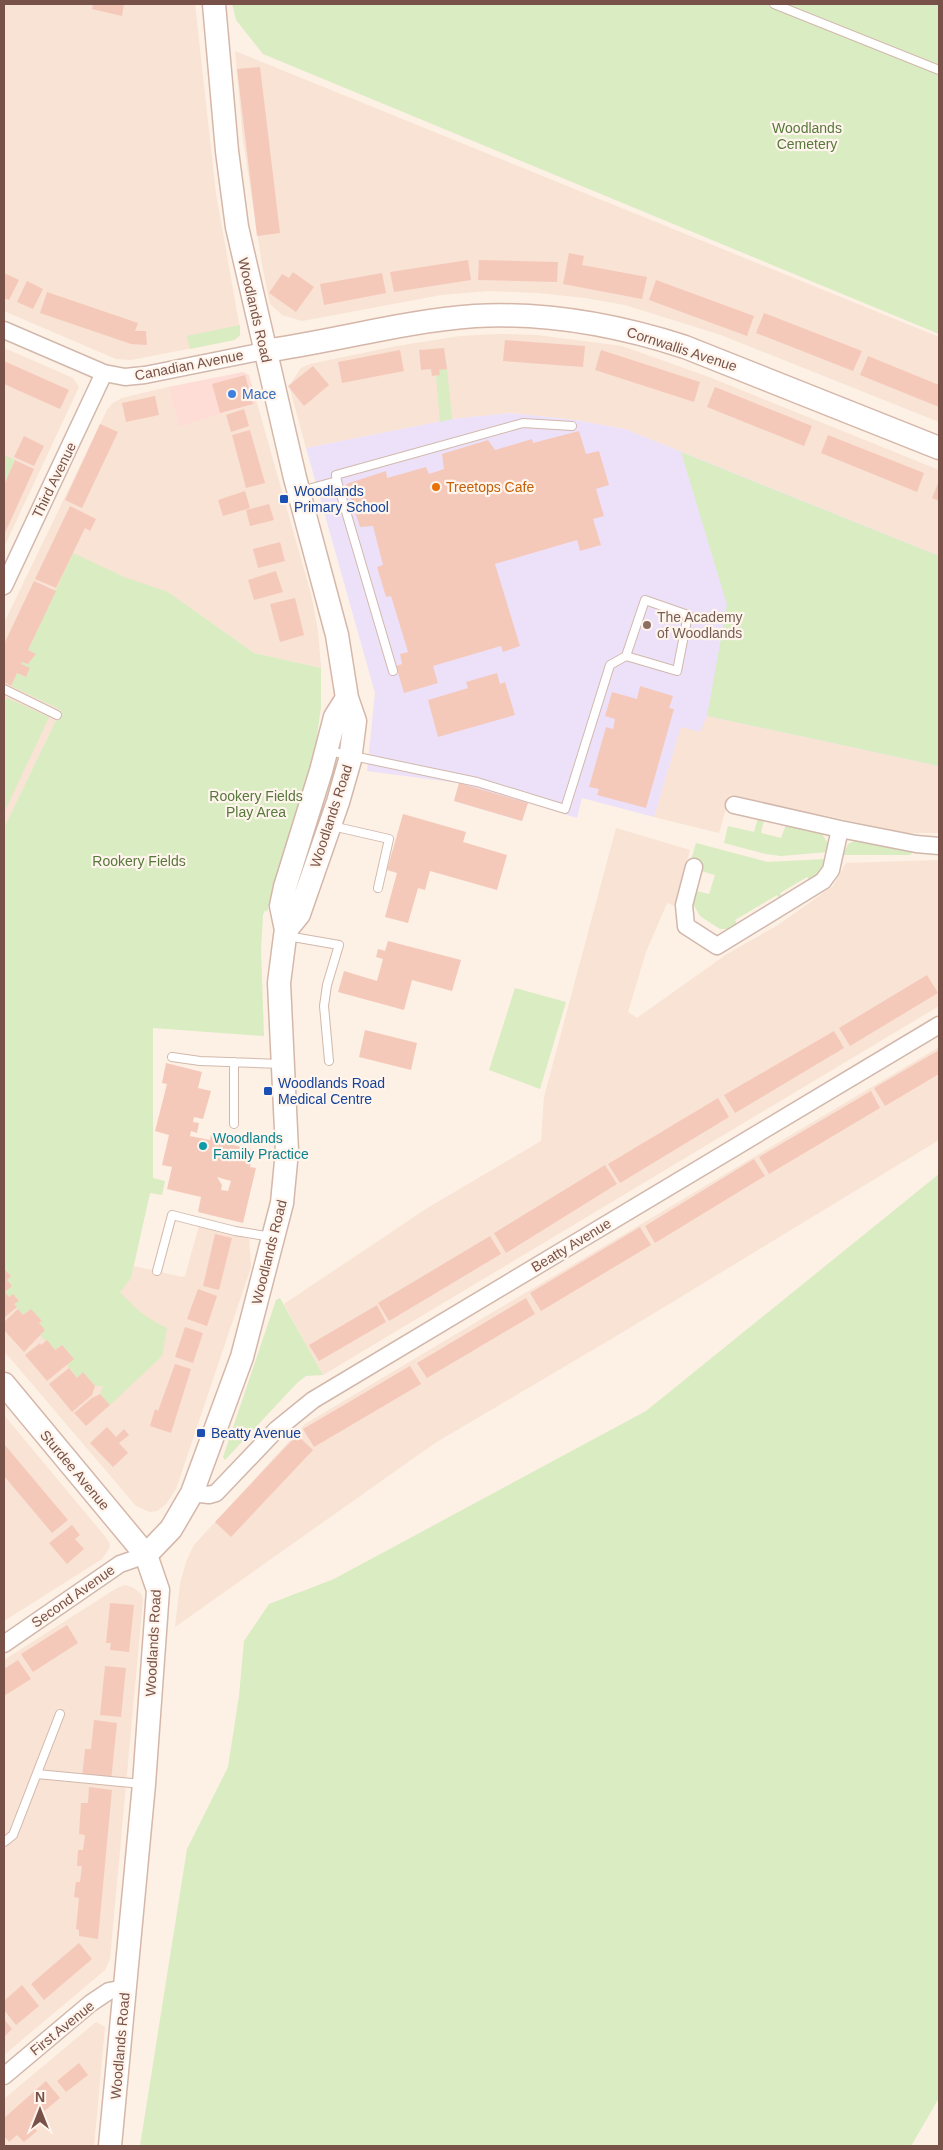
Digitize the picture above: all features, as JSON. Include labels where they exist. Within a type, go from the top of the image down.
[{"type":"street","name":"Woodlands Road","points":[[214,4],[226,142],[237,227],[264,351],[337,635],[347,698],[354,721],[350,756],[330,826],[299,914],[286,933]]},
{"type":"street","name":"Cornwallis Avenue","points":[[264,351],[428,322],[475,316],[519,316],[568,320],[644,334],[685,347],[939,448]]},
{"type":"street","name":"Canadian Avenue","points":[[4,330],[104,373],[125,377],[145,375],[264,351]]},
{"type":"street","name":"Third Avenue","points":[[4,586],[104,373]]},
{"type":"street","name":"Woodlands Road","points":[[110,2146],[144,1784],[158,1590],[146,1555],[171,1529],[192,1493],[242,1357],[282,1203],[287,1151],[279,983],[286,933],[281,906],[335,717],[347,698]]},
{"type":"street","points":[[734,804],[916,844],[939,846]]},
{"type":"street","points":[[694,866],[684,906],[686,926],[717,946],[823,881],[831,870],[840,828]]},
{"type":"street","name":"Beatty Avenue","points":[[192,1493],[209,1495],[216,1493],[276,1430],[313,1400],[939,1025]]},
{"type":"street","name":"Sturdee Avenue","points":[[4,1384],[146,1555]]},
{"type":"street","name":"Second Avenue","points":[[4,1644],[120,1564],[146,1555]]},
{"type":"street","name":"First Avenue","points":[[4,2076],[91,2003],[109,1991],[125,1988]]},
{"type":"lane","points":[[774,4],[939,70]]},
{"type":"lane","points":[[392,671],[336,475],[523,423],[572,426]]},
{"type":"lane","points":[[299,492],[337,481]]},
{"type":"lane","points":[[326,751],[477,782],[565,809],[610,665],[626,656],[645,600],[688,616],[677,671],[626,656]]},
{"type":"lane","points":[[4,689],[57,715]]},
{"type":"lane","points":[[330,826],[389,839],[378,888]]},
{"type":"lane","points":[[286,933],[339,945],[326,985],[324,1006],[329,1061]]},
{"type":"lane","points":[[172,1057],[200,1061],[283,1064]]},
{"type":"lane","points":[[234,1062],[234,1124]]},
{"type":"lane","points":[[158,1271],[172,1215],[235,1231],[274,1237]]},
{"type":"lane","points":[[4,1842],[13,1835],[60,1714]]},
{"type":"lane","points":[[37,1774],[144,1784]]},
{"type":"shaded area","points":[[4,4],[195,4],[216,194],[240,329],[239,337],[234,340],[131,360],[116,359],[4,311]]},
{"type":"shaded area","points":[[235,51],[939,337],[939,422],[721,335],[625,305],[585,298],[538,293],[489,291],[441,295],[302,321],[282,315],[270,304],[262,264],[243,140]]},
{"type":"shaded area","points":[[498,334],[537,335],[622,346],[709,377],[939,470],[939,556],[625,429],[575,420],[510,413],[452,419],[306,448],[290,389],[292,381],[301,368],[310,364],[397,346],[460,336]]},
{"type":"shaded area","points":[[4,348],[73,378],[79,387],[4,547]]},
{"type":"shaded area","points":[[243,372],[249,375],[257,403],[179,427],[168,387]]},
{"type":"shaded area","points":[[168,387],[179,427],[257,403],[311,594],[318,631],[321,668],[254,653],[168,592],[61,710],[4,828],[4,623],[107,410],[113,403],[122,398]]},
{"type":"shaded area","name":"The Academy of Woodlands","points":[[510,413],[575,420],[625,429],[939,556],[939,766],[707,716],[700,732],[681,727],[654,817],[582,798],[577,818],[528,803],[522,821],[454,801],[459,783],[367,771],[375,693],[306,448],[452,419]]},
{"type":"shaded area","points":[[707,716],[939,766],[939,833],[906,833],[730,795],[719,833],[654,817],[681,726]]},
{"type":"shaded area","points":[[616,828],[690,850],[675,906],[667,903],[646,952],[628,1012],[637,1018],[727,954],[778,925],[833,886],[846,863],[939,860],[939,1006],[323,1375],[284,1304],[429,1207],[541,1141],[544,1097]]},
{"type":"shaded area","points":[[939,1047],[939,1140],[628,1329],[435,1443],[175,1627],[180,1584],[186,1562],[194,1545],[305,1424]]},
{"type":"shaded area","points":[[4,1149],[131,1278],[134,1266],[182,1277],[185,1276],[199,1226],[249,1239],[251,1267],[176,1489],[166,1504],[157,1511],[150,1512],[136,1506],[4,1351]]},
{"type":"shaded area","points":[[4,1415],[103,1534],[110,1547],[102,1559],[4,1621]]},
{"type":"shaded area","points":[[125,1585],[134,1588],[141,1594],[143,1599],[110,1959],[105,1970],[4,2055],[4,1660],[117,1588]]},
{"type":"shaded area","points":[[96,2022],[105,2027],[94,2146],[4,2146],[4,2099]]},
{"type":"green space","name":"Woodlands Cemetery","points":[[232,4],[939,4],[939,334],[263,54],[236,20]]},
{"type":"green space","points":[[240,325],[240,335],[234,340],[190,349],[187,336]]},
{"type":"green space","points":[[447,369],[452,419],[440,422],[436,376],[439,375],[439,370]]},
{"type":"green space","points":[[681,452],[939,556],[939,766],[707,716],[727,605]]},
{"type":"green space","points":[[4,455],[15,460],[4,485]]},
{"type":"green space","name":"Rookery Fields","points":[[73,553],[124,577],[168,592],[254,653],[321,668],[321,707],[315,750],[267,912],[265,910],[263,915],[261,950],[264,1036],[153,1028],[153,1178],[165,1181],[162,1195],[150,1193],[131,1278],[120,1292],[141,1313],[167,1328],[162,1356],[110,1405],[100,1394],[103,1386],[95,1386],[83,1372],[77,1378],[67,1365],[73,1359],[62,1345],[55,1350],[40,1335],[45,1330],[39,1323],[42,1321],[31,1309],[23,1315],[14,1304],[19,1300],[13,1294],[9,1297],[5,1292],[12,1286],[7,1280],[11,1276],[4,1271],[4,828],[61,710],[11,686],[17,673],[26,677],[30,668],[21,664],[22,662],[28,664],[36,654],[28,650]]},
{"type":"green space","points":[[7,698],[49,717],[4,813],[4,717],[6,713],[4,711],[4,704]]},
{"type":"green space","points":[[758,818],[764,820],[761,833],[781,838],[786,825],[821,832],[828,844],[827,852],[781,856],[724,843],[728,826],[754,832]]},
{"type":"green space","points":[[857,840],[913,852],[910,855],[843,855],[848,844]]},
{"type":"green space","points":[[696,843],[768,862],[826,859],[823,871],[812,883],[807,877],[780,893],[783,899],[780,901],[777,895],[735,920],[738,926],[720,929],[700,916],[693,904],[696,891],[709,894],[715,875],[701,871],[702,868],[690,864]]},
{"type":"green space","points":[[515,988],[566,1002],[540,1089],[489,1070]]},
{"type":"green space","points":[[939,1174],[939,2098],[911,2146],[140,2146],[187,1849],[228,1767],[239,1696],[244,1641],[269,1604],[334,1579],[646,1411]]},
{"type":"green space","points":[[280,1298],[323,1375],[306,1376],[297,1383],[225,1460],[223,1457],[276,1300]]},
{"type":"building","points":[[93,4],[124,4],[122,16],[92,9]]},
{"type":"building","points":[[260,67],[280,233],[257,236],[237,69]]},
{"type":"building","points":[[569,253],[584,256],[582,265],[647,277],[642,299],[563,284]]},
{"type":"building","points":[[468,260],[471,280],[394,292],[390,272]]},
{"type":"building","points":[[479,260],[558,262],[557,282],[478,280]]},
{"type":"building","points":[[293,272],[314,287],[296,312],[269,293],[282,274],[289,278]]},
{"type":"building","points":[[4,273],[19,280],[9,300],[4,298]]},
{"type":"building","points":[[382,273],[386,293],[324,305],[320,284]]},
{"type":"building","points":[[656,280],[754,316],[747,336],[649,300]]},
{"type":"building","points":[[27,281],[43,289],[33,309],[17,302]]},
{"type":"building","points":[[47,292],[138,323],[135,331],[146,331],[147,345],[131,344],[40,313]]},
{"type":"building","points":[[764,313],[862,351],[853,371],[756,333]]},
{"type":"building","points":[[505,340],[585,346],[583,367],[503,361]]},
{"type":"building","points":[[444,348],[447,369],[439,370],[440,375],[432,376],[431,369],[421,370],[419,350]]},
{"type":"building","points":[[400,350],[404,371],[342,383],[338,362]]},
{"type":"building","points":[[601,350],[700,382],[694,402],[595,370]]},
{"type":"building","points":[[868,356],[939,385],[939,407],[860,375]]},
{"type":"building","points":[[4,361],[69,390],[60,409],[4,384]]},
{"type":"building","points":[[313,366],[329,385],[304,406],[288,386]]},
{"type":"building","name":"Mace","points":[[245,375],[253,404],[220,413],[212,384]]},
{"type":"building","points":[[715,387],[812,426],[804,446],[707,407]]},
{"type":"building","points":[[155,396],[159,415],[126,422],[122,403]]},
{"type":"building","points":[[244,409],[249,426],[231,432],[226,415]]},
{"type":"building","points":[[100,424],[118,432],[82,508],[65,500]]},
{"type":"building","points":[[250,430],[265,483],[246,488],[232,435]]},
{"type":"building","points":[[579,431],[586,454],[599,451],[609,485],[596,489],[604,516],[593,519],[601,545],[580,551],[577,540],[495,564],[520,646],[503,652],[501,646],[433,666],[438,683],[404,693],[396,666],[402,664],[400,654],[408,652],[391,596],[386,597],[377,567],[383,565],[373,526],[360,527],[346,484],[386,471],[387,478],[426,467],[429,474],[444,469],[442,454],[488,440],[495,450],[532,439],[533,443]]},
{"type":"building","points":[[828,435],[924,473],[917,492],[821,453]]},
{"type":"building","points":[[24,436],[44,446],[34,466],[14,457]]},
{"type":"building","points":[[15,460],[34,469],[4,535],[4,485]]},
{"type":"building","points":[[939,481],[939,501],[932,498]]},
{"type":"building","points":[[245,491],[250,508],[223,516],[218,500]]},
{"type":"building","points":[[269,504],[274,520],[250,526],[246,510]]},
{"type":"building","points":[[70,506],[96,519],[90,531],[85,528],[56,588],[35,579]]},
{"type":"building","points":[[280,542],[285,561],[258,568],[253,549]]},
{"type":"building","points":[[276,571],[283,592],[254,600],[248,580]]},
{"type":"building","points":[[34,581],[56,591],[28,650],[36,654],[28,664],[22,662],[21,664],[30,668],[26,677],[17,673],[11,686],[4,682],[4,644]]},
{"type":"building","points":[[295,598],[304,635],[280,642],[270,604]]},
{"type":"building","points":[[497,673],[500,684],[505,682],[515,715],[438,737],[428,700],[468,688],[466,682]]},
{"type":"building","points":[[640,686],[673,696],[669,708],[674,709],[646,808],[597,795],[599,789],[589,787],[606,727],[613,729],[615,719],[605,716],[612,692],[637,699]]},
{"type":"building","points":[[459,783],[528,803],[522,821],[454,801]]},
{"type":"building","points":[[403,814],[466,832],[463,842],[507,855],[497,890],[430,871],[425,890],[418,888],[408,923],[385,917],[397,873],[387,870]]},
{"type":"building","points":[[388,941],[461,960],[452,991],[412,980],[404,1010],[338,992],[344,971],[377,981],[383,959],[376,957],[378,949],[385,951]]},
{"type":"building","points":[[927,975],[938,993],[850,1046],[839,1028]]},
{"type":"building","points":[[365,1030],[417,1043],[411,1070],[359,1057]]},
{"type":"building","points":[[834,1031],[844,1048],[735,1113],[724,1095]]},
{"type":"building","points":[[939,1050],[939,1074],[885,1106],[874,1088]]},
{"type":"building","name":"Woodlands Family Practice","points":[[166,1063],[202,1072],[198,1088],[211,1091],[203,1119],[194,1117],[193,1122],[199,1123],[197,1133],[191,1131],[190,1136],[210,1140],[211,1135],[219,1136],[226,1138],[225,1143],[254,1150],[250,1167],[256,1168],[243,1223],[198,1212],[201,1197],[167,1189],[172,1167],[162,1165],[169,1135],[155,1131],[167,1084],[162,1083]],"holes":[[[217,1177],[231,1181],[228,1191],[221,1190],[222,1185]]]},
{"type":"building","points":[[871,1091],[880,1108],[769,1174],[759,1157]]},
{"type":"building","points":[[718,1098],[729,1117],[620,1183],[608,1164]]},
{"type":"building","points":[[754,1159],[765,1176],[655,1243],[645,1226]]},
{"type":"building","points":[[605,1165],[617,1184],[506,1253],[494,1233]]},
{"type":"building","points":[[640,1227],[651,1245],[541,1311],[530,1293]]},
{"type":"building","points":[[215,1234],[232,1238],[219,1290],[203,1286]]},
{"type":"building","points":[[490,1236],[501,1254],[389,1321],[378,1303]]},
{"type":"building","points":[[5,1270],[11,1276],[7,1280],[12,1286],[5,1292],[9,1297],[13,1294],[19,1301],[14,1304],[17,1307],[4,1318]]},
{"type":"building","points":[[198,1289],[217,1296],[207,1326],[187,1319]]},
{"type":"building","points":[[526,1298],[535,1314],[427,1378],[417,1363]]},
{"type":"building","points":[[377,1305],[386,1322],[319,1361],[309,1345]]},
{"type":"building","points":[[18,1309],[23,1315],[31,1309],[42,1321],[39,1323],[45,1330],[24,1352],[4,1330],[4,1322]]},
{"type":"building","points":[[185,1327],[203,1333],[193,1363],[175,1357]]},
{"type":"building","points":[[47,1340],[55,1350],[62,1345],[74,1359],[47,1381],[25,1355]]},
{"type":"building","points":[[175,1364],[191,1369],[171,1433],[150,1426],[155,1409],[158,1411]]},
{"type":"building","points":[[410,1366],[421,1384],[314,1447],[303,1429]]},
{"type":"building","points":[[69,1368],[77,1378],[83,1372],[95,1386],[92,1395],[72,1412],[49,1384]]},
{"type":"building","points":[[100,1394],[110,1405],[86,1426],[74,1413]]},
{"type":"building","points":[[107,1427],[116,1437],[124,1429],[129,1435],[119,1443],[128,1453],[113,1467],[90,1443]]},
{"type":"building","points":[[297,1435],[313,1450],[231,1537],[215,1522]]},
{"type":"building","points":[[4,1444],[68,1520],[52,1533],[4,1476]]},
{"type":"building","points":[[72,1525],[80,1535],[75,1539],[84,1549],[67,1564],[49,1543]]},
{"type":"building","points":[[110,1603],[134,1605],[129,1652],[110,1650],[111,1643],[106,1643]]},
{"type":"building","points":[[67,1625],[78,1643],[33,1672],[21,1654]]},
{"type":"building","points":[[18,1660],[31,1679],[4,1696],[4,1669]]},
{"type":"building","points":[[105,1666],[126,1668],[121,1717],[100,1715]]},
{"type":"building","points":[[94,1720],[117,1723],[111,1781],[82,1778],[85,1749],[91,1749]]},
{"type":"building","points":[[89,1787],[112,1790],[98,1939],[79,1936],[79,1930],[76,1929],[79,1898],[74,1897],[76,1882],[80,1882],[82,1866],[77,1866],[78,1850],[83,1850],[85,1835],[79,1834],[81,1803],[88,1803]]},
{"type":"building","points":[[79,1943],[92,1959],[44,2000],[31,1984]]},
{"type":"building","points":[[22,1985],[39,2006],[16,2025],[4,2010],[4,2001]]},
{"type":"building","points":[[4,2019],[12,2029],[4,2037]]},
{"type":"building","points":[[79,2063],[88,2075],[66,2092],[57,2081]]},
{"type":"building","points":[[46,2081],[60,2098],[30,2123],[37,2131],[24,2142],[17,2135],[9,2142],[4,2136],[4,2118]]},
{"type":"place","name":"Mace","points":[[232,394]]},
{"type":"place","name":"Treetops Cafe","points":[[436,487]]},
{"type":"place","name":"Woodlands Primary School","points":[[284,499]]},
{"type":"place","name":"The Academy of Woodlands","points":[[647,625]]},
{"type":"place","name":"Woodlands Road Medical Centre","points":[[268,1091]]},
{"type":"place","name":"Woodlands Family Practice","points":[[203,1146]]},
{"type":"place","name":"Beatty Avenue","points":[[201,1433]]},
{"type":"park label","name":"Rookery Fields Play Area","points":[[256,804]]}]
